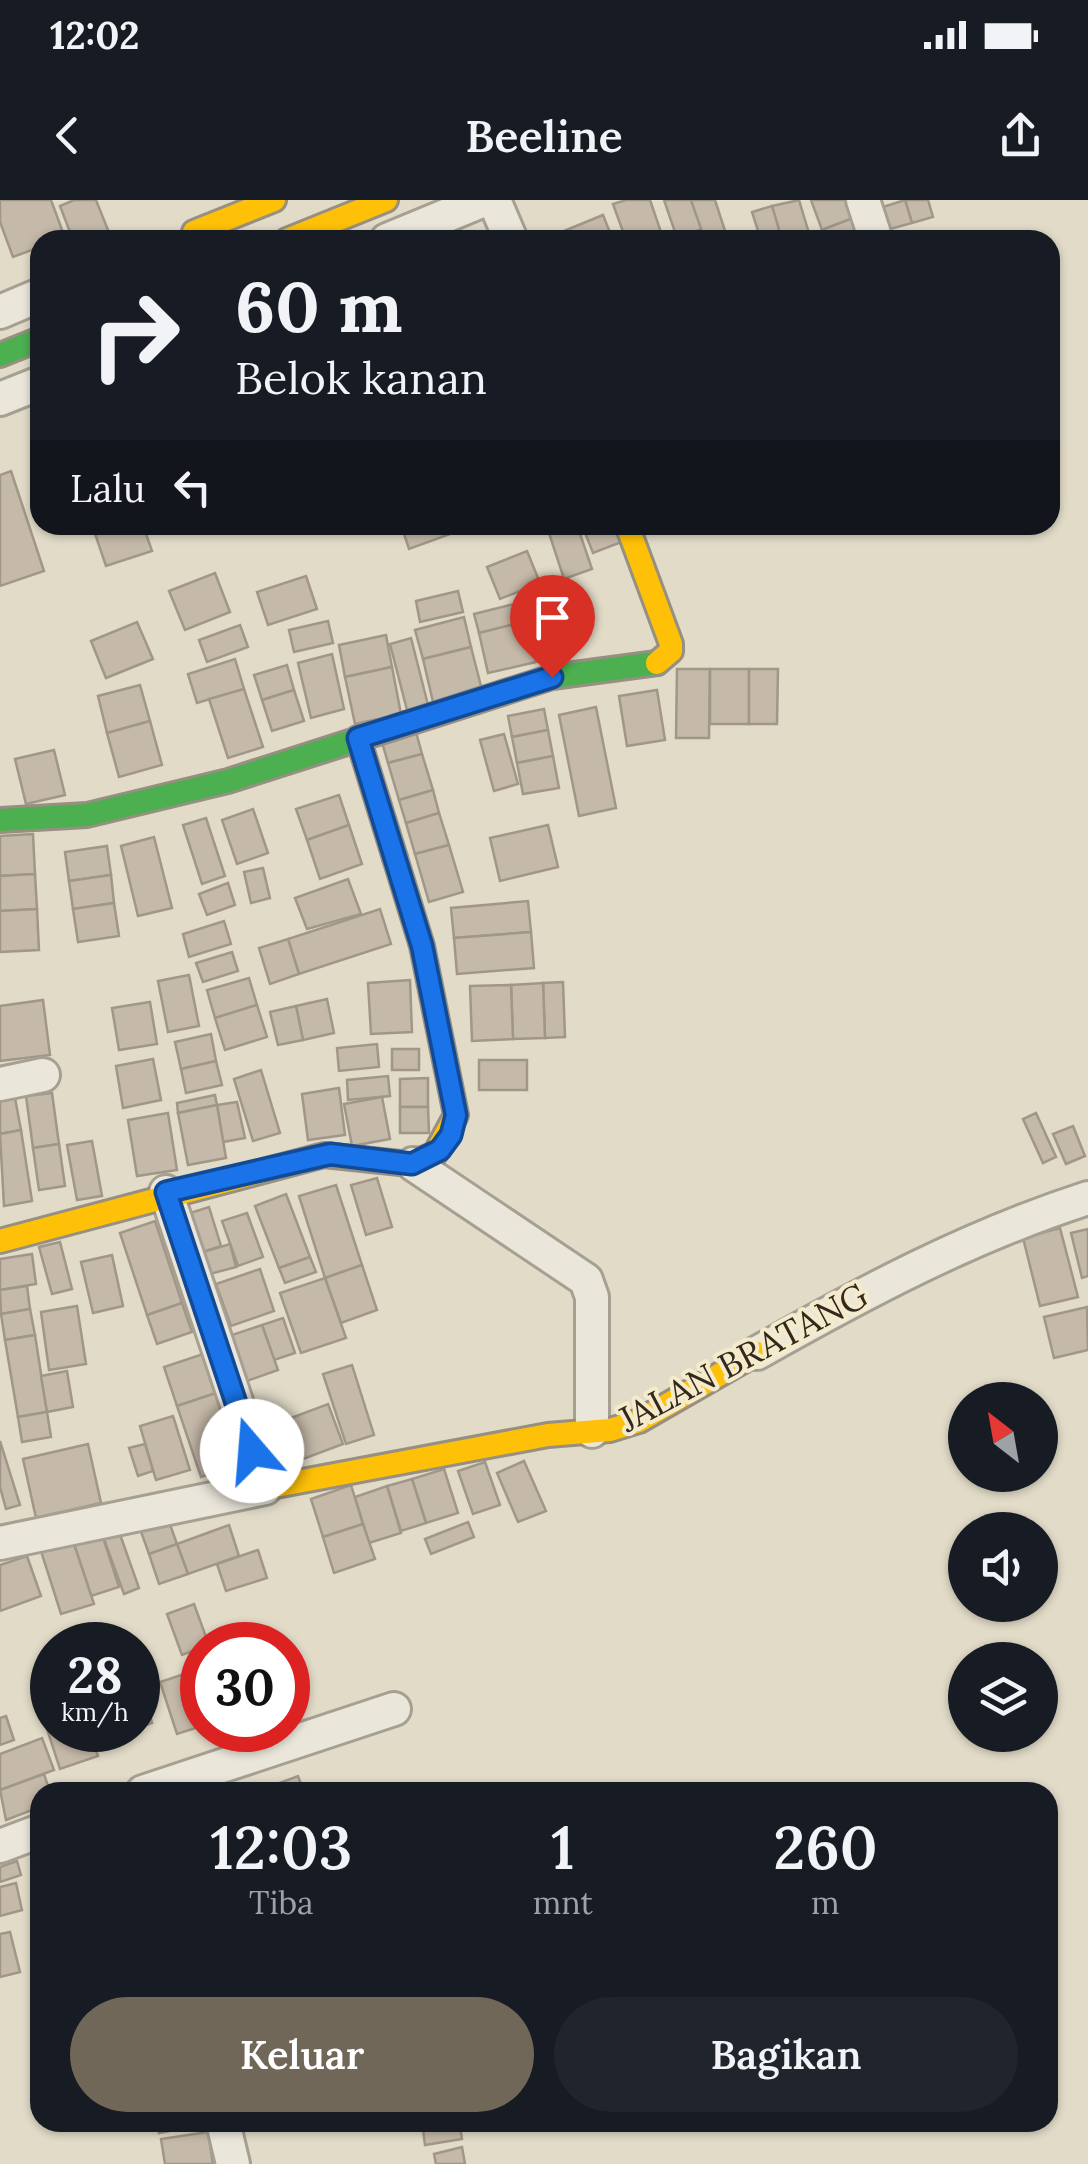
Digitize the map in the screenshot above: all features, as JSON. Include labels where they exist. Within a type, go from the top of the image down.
[{"type":"street","points":[[193,230],[274,200]]},
{"type":"street","points":[[312,230],[386,200]]},
{"type":"street","points":[[411,230],[484,200]]},
{"type":"street","points":[[494,200],[507,230]]},
{"type":"street","points":[[863,200],[873,230]]},
{"type":"street","points":[[0,312],[30,299]]},
{"type":"street","points":[[0,355],[30,343]]},
{"type":"street","points":[[0,399],[30,387]]},
{"type":"street","points":[[0,820],[87,815],[228,781],[552,677],[658,663],[666,657],[671,644],[630,535]]},
{"type":"street","points":[[358,738],[422,946],[456,1115],[451,1135],[440,1150],[412,1164]]},
{"type":"street","points":[[0,1084],[44,1074]]},
{"type":"street","points":[[0,1241],[166,1192],[330,1154],[412,1164],[586,1280],[592,1297],[592,1432]]},
{"type":"street","points":[[0,1542],[265,1488],[166,1192]]},
{"type":"street","name":"JALAN BRATANG","points":[[265,1488],[639,1421],[882,1282],[1005,1224],[1088,1198]]},
{"type":"street","points":[[174,1782],[394,1709]]},
{"type":"street","points":[[0,1846],[30,1835]]},
{"type":"street","points":[[225,2132],[232,2164]]},
{"type":"building","points":[[0,200],[51,200],[62,230],[30,230],[30,251],[13,257],[0,222]]},
{"type":"building","points":[[74,200],[96,200],[108,230],[69,230],[60,206]]},
{"type":"building","points":[[650,200],[660,230],[622,230],[613,204]]},
{"type":"building","points":[[664,200],[691,200],[702,229],[674,230]]},
{"type":"building","points":[[691,200],[715,200],[725,230],[702,230]]},
{"type":"building","points":[[799,200],[808,230],[779,230],[772,206]]},
{"type":"building","points":[[811,200],[856,200],[861,215],[822,230]]},
{"type":"building","points":[[905,200],[928,200],[933,217],[912,223]]},
{"type":"building","points":[[905,200],[912,223],[875,230],[870,211]]},
{"type":"building","points":[[772,206],[779,230],[758,230],[752,212]]},
{"type":"building","points":[[603,215],[609,230],[566,230]]},
{"type":"building","points":[[861,215],[864,230],[822,230]]},
{"type":"building","points":[[11,471],[44,571],[0,586],[0,475]]},
{"type":"building","points":[[95,535],[146,535],[152,551],[106,566]]},
{"type":"building","points":[[404,535],[447,535],[409,549]]},
{"type":"building","points":[[550,535],[580,535],[592,569],[564,579]]},
{"type":"building","points":[[586,535],[622,535],[624,541],[593,553]]},
{"type":"building","points":[[527,551],[540,583],[500,599],[487,567]]},
{"type":"building","points":[[215,573],[230,612],[185,630],[169,591]]},
{"type":"building","points":[[306,576],[317,609],[268,625],[257,592]]},
{"type":"building","points":[[458,591],[463,612],[420,622],[416,601]]},
{"type":"building","points":[[522,602],[527,621],[479,633],[474,614]]},
{"type":"building","points":[[464,617],[471,647],[423,659],[415,630]]},
{"type":"building","points":[[328,621],[333,643],[294,652],[289,630]]},
{"type":"building","points":[[527,621],[536,662],[488,673],[479,633]]},
{"type":"building","points":[[137,622],[153,659],[106,678],[91,641]]},
{"type":"building","points":[[240,625],[248,647],[207,662],[199,640]]},
{"type":"building","points":[[386,635],[392,667],[345,677],[339,645]]},
{"type":"building","points":[[411,638],[428,705],[407,710],[390,644]]},
{"type":"building","points":[[471,647],[482,690],[433,702],[423,659]]},
{"type":"building","points":[[332,654],[344,709],[311,718],[298,663]]},
{"type":"building","points":[[235,659],[244,689],[197,703],[188,674]]},
{"type":"building","points":[[287,665],[294,690],[262,700],[254,675]]},
{"type":"building","points":[[392,667],[401,714],[355,724],[345,677]]},
{"type":"building","points":[[677,669],[710,669],[709,738],[676,738]]},
{"type":"building","points":[[710,669],[749,669],[749,724],[710,724]]},
{"type":"building","points":[[749,669],[778,669],[777,724],[749,724]]},
{"type":"building","points":[[140,685],[150,721],[107,733],[98,696]]},
{"type":"building","points":[[244,689],[263,747],[228,758],[209,699]]},
{"type":"building","points":[[294,690],[304,721],[272,731],[262,700]]},
{"type":"building","points":[[657,690],[665,740],[627,746],[619,696]]},
{"type":"building","points":[[596,707],[616,808],[579,816],[559,715]]},
{"type":"building","points":[[544,709],[548,730],[512,737],[508,716]]},
{"type":"building","points":[[150,721],[162,765],[119,777],[107,733]]},
{"type":"building","points":[[548,730],[553,756],[517,763],[512,737]]},
{"type":"building","points":[[416,732],[422,754],[388,763],[382,742]]},
{"type":"building","points":[[504,734],[518,784],[494,791],[480,740]]},
{"type":"building","points":[[54,750],[65,795],[26,804],[15,759]]},
{"type":"building","points":[[422,754],[433,790],[399,800],[388,763]]},
{"type":"building","points":[[553,756],[559,788],[523,794],[517,763]]},
{"type":"building","points":[[433,790],[439,813],[406,823],[399,800]]},
{"type":"building","points":[[339,795],[349,825],[307,840],[296,809]]},
{"type":"building","points":[[253,809],[268,853],[237,864],[222,820]]},
{"type":"building","points":[[439,813],[449,845],[415,854],[406,823]]},
{"type":"building","points":[[206,818],[225,876],[202,884],[183,825]]},
{"type":"building","points":[[349,825],[362,864],[320,879],[307,840]]},
{"type":"building","points":[[548,825],[558,867],[500,881],[490,838]]},
{"type":"building","points":[[33,834],[35,874],[0,876],[0,836]]},
{"type":"building","points":[[154,837],[172,908],[138,916],[121,846]]},
{"type":"building","points":[[449,845],[463,892],[429,902],[415,854]]},
{"type":"building","points":[[107,846],[111,875],[69,881],[65,852]]},
{"type":"building","points":[[263,868],[270,898],[251,903],[244,872]]},
{"type":"building","points":[[35,874],[37,909],[0,911],[0,876]]},
{"type":"building","points":[[111,875],[114,903],[73,909],[69,881]]},
{"type":"building","points":[[348,879],[361,914],[307,929],[295,898]]},
{"type":"building","points":[[228,883],[235,905],[207,915],[199,894]]},
{"type":"building","points":[[528,901],[531,932],[454,938],[451,908]]},
{"type":"building","points":[[114,903],[119,936],[78,942],[73,909]]},
{"type":"building","points":[[37,909],[39,950],[0,952],[0,911]]},
{"type":"building","points":[[380,909],[391,944],[299,974],[288,939]]},
{"type":"building","points":[[224,921],[231,944],[189,957],[183,934]]},
{"type":"building","points":[[531,932],[534,968],[457,974],[454,938]]},
{"type":"building","points":[[288,939],[299,974],[270,984],[259,948]]},
{"type":"building","points":[[232,952],[238,971],[203,982],[196,963]]},
{"type":"building","points":[[189,975],[199,1026],[168,1032],[158,981]]},
{"type":"building","points":[[249,978],[257,1005],[215,1018],[207,990]]},
{"type":"building","points":[[410,980],[412,1032],[371,1034],[368,983]]},
{"type":"building","points":[[563,982],[565,1037],[545,1038],[543,983]]},
{"type":"building","points":[[543,983],[545,1038],[513,1039],[511,985]]},
{"type":"building","points":[[511,985],[513,1039],[472,1041],[470,986]]},
{"type":"building","points":[[327,999],[334,1033],[303,1040],[296,1006]]},
{"type":"building","points":[[43,1000],[50,1055],[0,1061],[0,1006]]},
{"type":"building","points":[[150,1002],[157,1044],[119,1050],[112,1008]]},
{"type":"building","points":[[257,1005],[267,1037],[225,1050],[215,1018]]},
{"type":"building","points":[[296,1006],[303,1040],[278,1045],[270,1012]]},
{"type":"building","points":[[211,1034],[216,1061],[181,1069],[175,1042]]},
{"type":"building","points":[[377,1044],[379,1067],[339,1071],[337,1048]]},
{"type":"building","points":[[392,1049],[419,1049],[419,1070],[392,1070]]},
{"type":"building","points":[[153,1059],[161,1100],[123,1108],[116,1066]]},
{"type":"building","points":[[479,1060],[527,1060],[527,1090],[479,1090]]},
{"type":"building","points":[[216,1061],[222,1085],[186,1093],[181,1069]]},
{"type":"building","points":[[261,1070],[280,1133],[253,1141],[234,1079]]},
{"type":"building","points":[[388,1076],[390,1096],[348,1100],[347,1080]]},
{"type":"building","points":[[428,1078],[428,1107],[400,1107],[400,1079]]},
{"type":"building","points":[[339,1088],[345,1135],[308,1140],[302,1094]]},
{"type":"building","points":[[52,1093],[59,1144],[33,1148],[26,1096]]},
{"type":"building","points":[[215,1095],[217,1105],[178,1113],[177,1103]]},
{"type":"building","points":[[382,1097],[390,1139],[352,1146],[344,1104]]},
{"type":"building","points":[[15,1098],[21,1130],[0,1134],[0,1101]]},
{"type":"building","points":[[237,1102],[245,1138],[223,1142],[217,1105]]},
{"type":"building","points":[[217,1105],[226,1158],[188,1165],[178,1113]]},
{"type":"building","points":[[400,1107],[428,1107],[429,1133],[400,1133]]},
{"type":"building","points":[[168,1113],[177,1170],[137,1176],[128,1120]]},
{"type":"building","points":[[1036,1113],[1056,1157],[1043,1163],[1023,1119]]},
{"type":"building","points":[[1073,1126],[1085,1156],[1066,1164],[1053,1134]]},
{"type":"building","points":[[21,1130],[32,1201],[4,1206],[0,1134]]},
{"type":"building","points":[[92,1141],[102,1196],[77,1200],[67,1145]]},
{"type":"building","points":[[59,1144],[65,1186],[39,1190],[33,1148]]},
{"type":"building","points":[[377,1178],[392,1227],[366,1235],[351,1185]]},
{"type":"building","points":[[336,1185],[362,1265],[325,1278],[299,1196]]},
{"type":"building","points":[[286,1194],[310,1257],[279,1268],[255,1206]]},
{"type":"building","points":[[209,1207],[221,1246],[200,1253],[187,1214]]},
{"type":"building","points":[[247,1213],[263,1257],[238,1266],[222,1221]]},
{"type":"building","points":[[155,1221],[182,1303],[147,1315],[120,1233]]},
{"type":"building","points":[[1060,1228],[1078,1297],[1040,1306],[1023,1238]]},
{"type":"building","points":[[1088,1229],[1088,1276],[1082,1278],[1071,1233]]},
{"type":"building","points":[[60,1242],[72,1289],[52,1294],[39,1247]]},
{"type":"building","points":[[230,1244],[236,1267],[206,1275],[200,1253]]},
{"type":"building","points":[[32,1254],[36,1284],[0,1290],[0,1259]]},
{"type":"building","points":[[112,1255],[123,1306],[93,1313],[81,1262]]},
{"type":"building","points":[[310,1257],[316,1272],[285,1283],[279,1268]]},
{"type":"building","points":[[362,1265],[377,1310],[341,1323],[325,1278]]},
{"type":"building","points":[[260,1269],[274,1311],[231,1326],[216,1284]]},
{"type":"building","points":[[325,1278],[346,1338],[301,1353],[280,1293]]},
{"type":"building","points":[[27,1286],[30,1309],[1,1314],[0,1290]]},
{"type":"building","points":[[182,1303],[192,1332],[157,1344],[147,1315]]},
{"type":"building","points":[[77,1306],[86,1364],[49,1370],[41,1312]]},
{"type":"building","points":[[1087,1307],[1088,1350],[1054,1358],[1044,1317]]},
{"type":"building","points":[[30,1309],[35,1335],[5,1340],[1,1314]]},
{"type":"building","points":[[283,1318],[295,1353],[274,1360],[262,1325]]},
{"type":"building","points":[[262,1325],[278,1370],[244,1382],[229,1336]]},
{"type":"building","points":[[35,1335],[47,1412],[18,1417],[5,1340]]},
{"type":"building","points":[[206,1353],[219,1392],[177,1406],[164,1367]]},
{"type":"building","points":[[352,1365],[374,1435],[346,1444],[323,1374]]},
{"type":"building","points":[[67,1371],[73,1407],[47,1412],[41,1376]]},
{"type":"building","points":[[219,1392],[243,1463],[201,1477],[177,1406]]},
{"type":"building","points":[[328,1404],[343,1444],[298,1461],[283,1421]]},
{"type":"building","points":[[47,1412],[51,1437],[22,1442],[18,1417]]},
{"type":"building","points":[[173,1416],[190,1470],[156,1480],[140,1426]]},
{"type":"building","points":[[0,1441],[20,1505],[6,1509],[0,1487]]},
{"type":"building","points":[[88,1444],[101,1503],[36,1518],[23,1459]]},
{"type":"building","points":[[145,1444],[153,1471],[138,1476],[129,1448]]},
{"type":"building","points":[[524,1461],[546,1511],[518,1522],[497,1473]]},
{"type":"building","points":[[485,1462],[500,1505],[473,1514],[458,1471]]},
{"type":"building","points":[[444,1469],[458,1513],[426,1523],[412,1479]]},
{"type":"building","points":[[412,1479],[426,1523],[401,1531],[387,1486]]},
{"type":"building","points":[[351,1485],[363,1524],[323,1537],[311,1499]]},
{"type":"building","points":[[387,1486],[401,1533],[369,1543],[355,1497]]},
{"type":"building","points":[[167,1516],[177,1544],[149,1554],[139,1526]]},
{"type":"building","points":[[468,1522],[474,1537],[431,1554],[425,1539]]},
{"type":"building","points":[[363,1524],[375,1559],[334,1573],[323,1537]]},
{"type":"building","points":[[229,1525],[239,1556],[188,1574],[177,1544]]},
{"type":"building","points":[[117,1526],[139,1588],[124,1594],[101,1531]]},
{"type":"building","points":[[101,1531],[119,1587],[91,1596],[73,1541]]},
{"type":"building","points":[[73,1541],[94,1604],[61,1614],[41,1551]]},
{"type":"building","points":[[177,1544],[188,1574],[159,1584],[149,1554]]},
{"type":"building","points":[[258,1550],[267,1578],[226,1591],[217,1564]]},
{"type":"building","points":[[27,1556],[41,1596],[0,1611],[0,1565]]},
{"type":"building","points":[[194,1604],[201,1622],[180,1622],[180,1650],[167,1614]]},
{"type":"building","points":[[180,1675],[180,1733],[177,1734],[160,1682]]},
{"type":"building","points":[[6,1716],[14,1740],[0,1745],[0,1718]]},
{"type":"building","points":[[30,1743],[30,1752],[47,1752],[54,1770],[0,1790],[0,1754]]},
{"type":"building","points":[[54,1752],[97,1752],[98,1756],[60,1769]]},
{"type":"building","points":[[44,1774],[47,1782],[30,1782],[30,1811],[6,1820],[0,1790]]},
{"type":"building","points":[[17,1861],[21,1875],[0,1882],[0,1867]]},
{"type":"building","points":[[16,1883],[22,1910],[0,1916],[0,1887]]},
{"type":"building","points":[[10,1932],[20,1972],[0,1977],[0,1934]]},
{"type":"building","points":[[208,2132],[213,2164],[165,2164],[161,2139]]},
{"type":"building","points":[[423,2132],[461,2132],[462,2139],[425,2145]]},
{"type":"building","points":[[462,2147],[465,2164],[436,2164],[434,2154]]},
{"type":"traffic: fast","points":[[0,355],[30,343]]},
{"type":"traffic: fast","points":[[0,820],[87,815],[228,781],[552,677],[657,663]]},
{"type":"traffic: fast","points":[[358,738],[395,858]]},
{"type":"traffic: slow","points":[[199,230],[274,200]]},
{"type":"traffic: slow","points":[[312,230],[386,200]]},
{"type":"traffic: slow","points":[[631,535],[671,644],[671,651],[657,663]]},
{"type":"traffic: slow","points":[[0,1241],[324,1155],[410,1164],[435,1154],[456,1115],[422,946],[395,858]]},
{"type":"traffic: slow","points":[[265,1488],[548,1435],[610,1430],[639,1421],[757,1353]]},
{"type":"route","points":[[252,1451],[166,1192],[330,1154],[412,1164],[427,1160],[440,1150],[451,1135],[456,1115],[422,946],[358,738],[552,677]]}]
